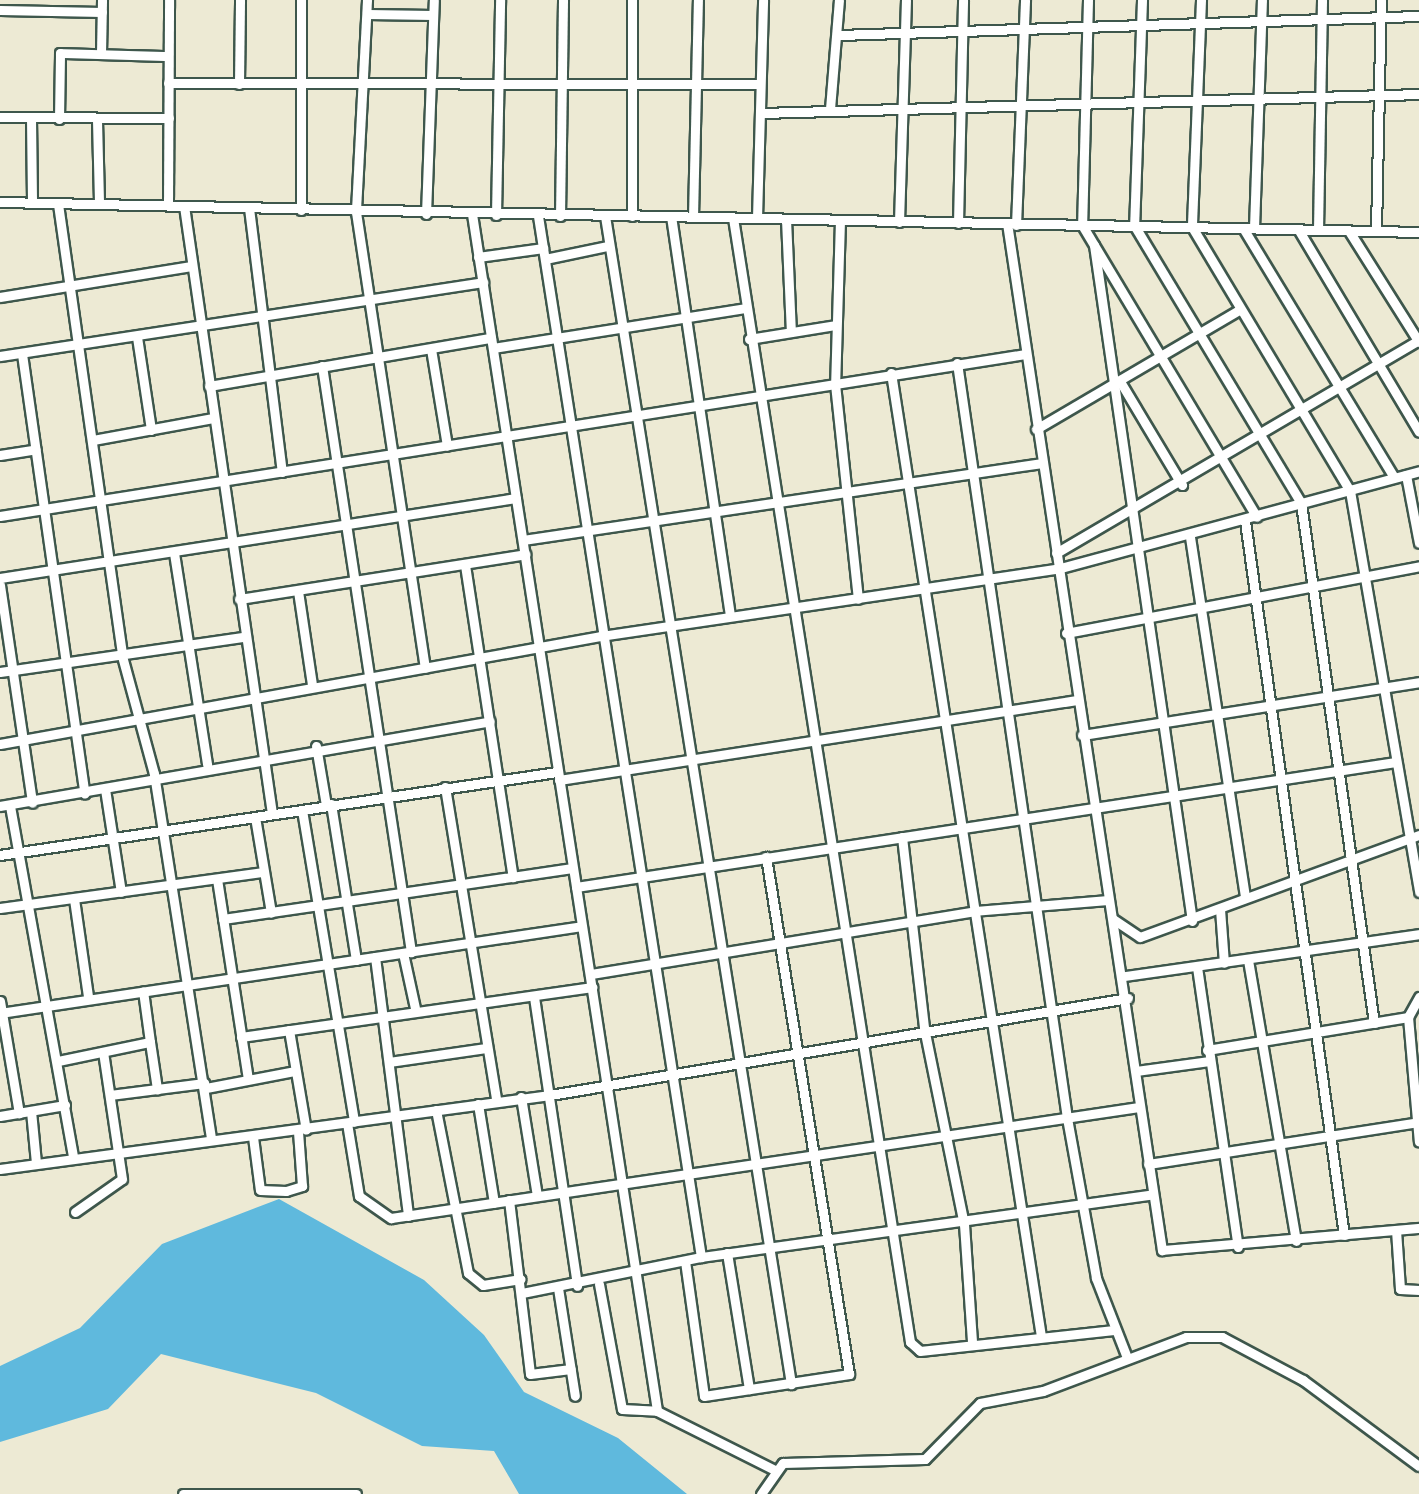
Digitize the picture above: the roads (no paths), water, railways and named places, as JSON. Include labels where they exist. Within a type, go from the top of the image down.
[{"type":"street","points":[[168,0],[168,205]]},
{"type":"street","points":[[239,84],[240,0]]},
{"type":"street","points":[[301,0],[301,210]]},
{"type":"street","points":[[367,0],[356,212],[425,668]]},
{"type":"street","points":[[426,214],[434,0]]},
{"type":"street","points":[[496,214],[500,0]]},
{"type":"street","points":[[560,216],[564,0]]},
{"type":"street","points":[[632,0],[632,216]]},
{"type":"street","points":[[694,217],[698,0]]},
{"type":"street","points":[[756,218],[764,0]]},
{"type":"street","points":[[830,109],[840,0]]},
{"type":"street","points":[[899,222],[906,0]]},
{"type":"street","points":[[958,223],[963,0]]},
{"type":"street","points":[[1025,0],[1027,31],[1011,224],[1025,354],[1107,900],[1125,976],[1139,1107],[1164,1253],[1419,1228]]},
{"type":"street","points":[[1088,0],[1081,106],[1082,225],[1257,517]]},
{"type":"street","points":[[1142,0],[1134,226],[1301,503],[1374,1023]]},
{"type":"street","points":[[1201,0],[1192,228],[1350,491],[1370,574],[1384,688],[1414,837],[1419,892]]},
{"type":"street","points":[[1262,0],[1262,98],[1248,228],[1394,477]]},
{"type":"street","points":[[1318,230],[1322,0]]},
{"type":"street","points":[[1376,231],[1382,0]]},
{"type":"street","points":[[0,10],[102,6],[102,52]]},
{"type":"street","points":[[367,14],[433,15]]},
{"type":"street","points":[[839,35],[1419,16]]},
{"type":"street","points":[[59,119],[60,53],[168,56]]},
{"type":"street","points":[[168,83],[239,84],[303,79],[760,84]]},
{"type":"street","points":[[761,113],[1419,94]]},
{"type":"street","points":[[0,117],[169,118]]},
{"type":"street","points":[[31,118],[32,203]]},
{"type":"street","points":[[98,120],[100,204]]},
{"type":"street","points":[[0,202],[1419,232]]},
{"type":"street","points":[[58,204],[122,656],[154,774],[212,1137]]},
{"type":"street","points":[[184,206],[242,638],[272,814]]},
{"type":"street","points":[[248,208],[282,472]]},
{"type":"street","points":[[472,214],[621,1182],[640,1272],[657,1411]]},
{"type":"street","points":[[538,216],[637,876],[655,964],[701,1257]]},
{"type":"street","points":[[605,216],[704,866],[792,1384]]},
{"type":"street","points":[[672,216],[730,616]]},
{"type":"street","points":[[733,218],[749,339],[779,501],[792,609],[835,846],[879,1146],[914,1348],[1114,1330]]},
{"type":"street","points":[[786,218],[791,332]]},
{"type":"street","points":[[840,220],[836,384],[843,492],[858,599]]},
{"type":"street","points":[[1298,230],[1419,432]]},
{"type":"street","points":[[1056,553],[1130,518],[1419,341],[1349,231]]},
{"type":"street","points":[[1094,245],[1116,386],[1134,552],[1192,921]]},
{"type":"street","points":[[478,257],[607,246]]},
{"type":"street","points":[[0,297],[192,266]]},
{"type":"street","points":[[0,356],[482,282]]},
{"type":"street","points":[[208,386],[432,348],[556,337],[745,308]]},
{"type":"street","points":[[1036,429],[1116,386],[1239,310]]},
{"type":"street","points":[[749,339],[835,325]]},
{"type":"street","points":[[137,336],[151,430]]},
{"type":"street","points":[[432,348],[447,446]]},
{"type":"street","points":[[22,354],[48,510],[85,794]]},
{"type":"street","points":[[0,516],[1025,354]]},
{"type":"street","points":[[957,364],[1012,711],[1068,1118],[1114,1330],[1126,1355]]},
{"type":"street","points":[[322,366],[402,892],[414,1008]]},
{"type":"street","points":[[891,373],[941,722],[1042,1336]]},
{"type":"street","points":[[1116,386],[1182,485]]},
{"type":"street","points":[[93,440],[213,418]]},
{"type":"street","points":[[0,455],[36,449]]},
{"type":"street","points":[[523,540],[1042,463]]},
{"type":"street","points":[[0,744],[251,695],[601,636],[1057,569],[1190,537],[1419,471]]},
{"type":"street","points":[[1406,475],[1419,543]]},
{"type":"street","points":[[32,803],[0,581],[55,568],[174,553],[230,540],[516,498]]},
{"type":"street","points":[[1244,521],[1284,778],[1344,1235]]},
{"type":"street","points":[[1190,537],[1245,896]]},
{"type":"street","points":[[174,553],[207,764]]},
{"type":"street","points":[[239,599],[525,554]]},
{"type":"street","points":[[465,564],[513,876]]},
{"type":"street","points":[[1066,634],[1419,566]]},
{"type":"street","points":[[298,591],[312,685]]},
{"type":"street","points":[[0,672],[70,666],[242,638]]},
{"type":"street","points":[[1082,735],[1419,682]]},
{"type":"street","points":[[0,856],[445,787],[621,770],[818,744],[1077,700]]},
{"type":"street","points":[[73,1156],[20,853],[5,806],[85,794],[207,764],[490,721]]},
{"type":"street","points":[[316,746],[356,960]]},
{"type":"street","points":[[576,887],[1396,762]]},
{"type":"street","points":[[445,787],[467,944],[496,1100]]},
{"type":"street","points":[[105,789],[122,892]]},
{"type":"street","points":[[302,810],[315,906],[338,1020],[359,1196],[372,1212],[408,1216],[454,1210],[1139,1107]]},
{"type":"street","points":[[256,818],[271,914]]},
{"type":"street","points":[[902,837],[924,1028],[942,1138],[964,1224],[972,1342]]},
{"type":"street","points":[[1111,916],[1132,938],[1192,921],[1245,896],[1414,837]]},
{"type":"street","points":[[685,1261],[704,1396],[849,1374],[832,1244],[812,1157],[766,857]]},
{"type":"street","points":[[224,920],[572,868]]},
{"type":"street","points":[[0,908],[264,872]]},
{"type":"street","points":[[217,878],[248,1079]]},
{"type":"street","points":[[74,899],[88,996]]},
{"type":"street","points":[[591,974],[847,929],[1039,902],[1107,900]]},
{"type":"street","points":[[1220,910],[1224,963]]},
{"type":"street","points":[[2,1012],[88,996],[582,926]]},
{"type":"street","points":[[1125,976],[1419,934]]},
{"type":"street","points":[[376,956],[408,1216]]},
{"type":"street","points":[[1248,960],[1296,1241]]},
{"type":"street","points":[[1196,967],[1238,1248]]},
{"type":"street","points":[[241,1037],[414,1008],[480,1005],[592,987]]},
{"type":"street","points":[[144,991],[157,1089]]},
{"type":"street","points":[[534,997],[577,1286]]},
{"type":"street","points":[[1419,997],[1408,1017],[1414,1123],[1419,1142]]},
{"type":"street","points":[[0,1169],[212,1137],[253,1137],[496,1100],[550,1096],[862,1037],[1128,998]]},
{"type":"street","points":[[0,1001],[5,1070],[19,1113]]},
{"type":"street","points":[[1136,1070],[1408,1017]]},
{"type":"street","points":[[253,1137],[260,1190],[286,1191],[302,1186],[302,1130],[289,1030]]},
{"type":"street","points":[[58,1061],[150,1042]]},
{"type":"street","points":[[389,1062],[486,1048]]},
{"type":"street","points":[[75,1212],[122,1179],[103,1052]]},
{"type":"street","points":[[110,1095],[295,1072]]},
{"type":"street","points":[[521,1097],[537,1196]]},
{"type":"street","points":[[478,1104],[494,1203]]},
{"type":"street","points":[[0,1116],[65,1105]]},
{"type":"street","points":[[436,1110],[468,1273],[483,1285],[521,1279]]},
{"type":"street","points":[[31,1111],[36,1163]]},
{"type":"street","points":[[1148,1164],[1225,1153],[1278,1138],[1414,1123]]},
{"type":"street","points":[[522,1293],[599,1284],[701,1257],[832,1244],[1153,1194]]},
{"type":"street","points":[[509,1200],[530,1374],[571,1369]]},
{"type":"street","points":[[1396,1230],[1400,1289],[1419,1290]]},
{"type":"street","points":[[727,1253],[749,1390]]},
{"type":"street","points":[[599,1284],[622,1408],[657,1411],[773,1468],[925,1460],[980,1403],[1043,1391],[1126,1355],[1222,1337],[1322,1391],[1419,1466]]},
{"type":"street","points":[[558,1288],[575,1396]]},
{"type":"street","points":[[761,1494],[773,1468]]},
{"type":"street","points":[[183,1494],[356,1494]]},
{"type":"water","points":[[279,1199],[424,1280],[484,1335],[524,1392],[618,1438],[687,1494],[519,1494],[494,1451],[422,1446],[316,1393],[161,1354],[108,1409],[0,1442],[0,1366],[80,1328],[162,1244]]}]
